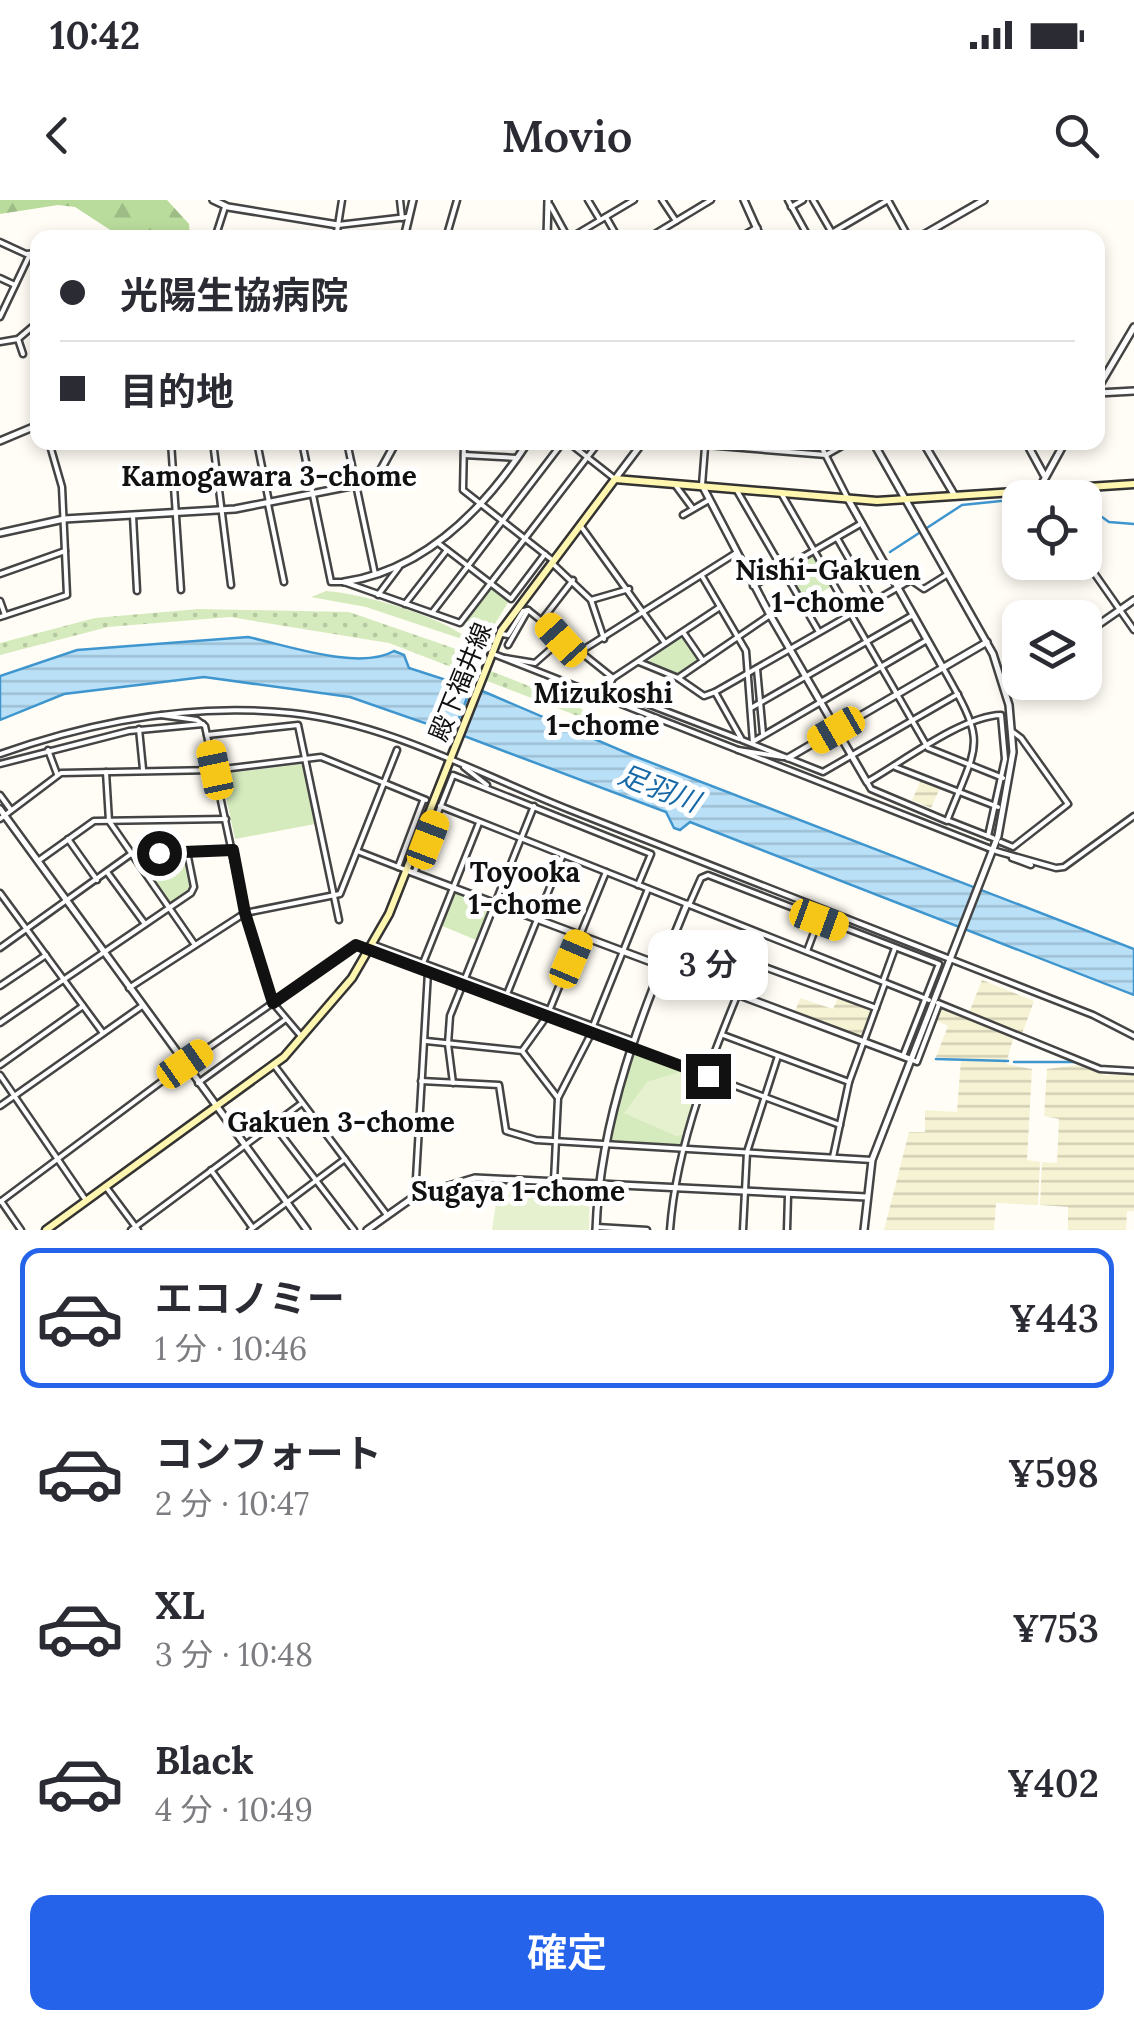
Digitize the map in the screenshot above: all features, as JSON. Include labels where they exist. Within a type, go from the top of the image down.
[{"type":"main road","points":[[614,479],[848,499],[1002,495]]},
{"type":"main road","name":"殿下福井線","points":[[46,1230],[274,1065],[303,1039],[373,948],[500,633],[549,558],[614,479]]},
{"type":"main road","points":[[1102,487],[1134,484]]},
{"type":"street","points":[[213,200],[225,206],[338,225],[405,217]]},
{"type":"street","points":[[254,209],[256,200]]},
{"type":"street","points":[[337,230],[342,200]]},
{"type":"street","points":[[400,200],[404,230]]},
{"type":"street","points":[[405,217],[413,200]]},
{"type":"street","points":[[448,230],[457,200]]},
{"type":"street","points":[[547,230],[548,200]]},
{"type":"street","points":[[548,200],[565,230]]},
{"type":"street","points":[[588,200],[612,230]]},
{"type":"street","points":[[583,230],[634,200]]},
{"type":"street","points":[[662,200],[676,221]]},
{"type":"street","points":[[661,230],[711,200]]},
{"type":"street","points":[[744,200],[757,228],[754,230]]},
{"type":"street","points":[[788,200],[805,230]]},
{"type":"street","points":[[792,207],[803,200]]},
{"type":"street","points":[[812,200],[827,230]]},
{"type":"street","points":[[840,230],[888,200],[905,230]]},
{"type":"street","points":[[932,230],[984,200]]},
{"type":"street","points":[[217,230],[225,206]]},
{"type":"street","points":[[0,242],[30,254],[0,316]]},
{"type":"street","points":[[0,278],[15,285]]},
{"type":"street","points":[[1105,379],[1134,327]]},
{"type":"street","points":[[0,342],[18,339],[30,329]]},
{"type":"street","points":[[18,339],[23,354]]},
{"type":"street","points":[[1105,391],[1134,390]]},
{"type":"street","points":[[0,441],[30,428]]},
{"type":"street","points":[[0,600],[3,616],[67,595],[62,487],[52,450]]},
{"type":"street","points":[[172,450],[182,590]]},
{"type":"street","points":[[214,450],[231,586]]},
{"type":"street","points":[[259,450],[284,582]]},
{"type":"street","points":[[304,450],[329,580],[460,624],[593,450]]},
{"type":"street","points":[[349,450],[375,574]]},
{"type":"street","points":[[0,533],[64,519],[224,510],[356,486],[378,475],[392,450]]},
{"type":"street","points":[[464,450],[462,490],[574,579],[592,600],[604,639]]},
{"type":"street","points":[[344,582],[402,563],[438,543],[480,504],[522,450]]},
{"type":"street","points":[[432,613],[560,450]]},
{"type":"street","points":[[577,450],[614,479],[636,450]]},
{"type":"street","points":[[705,450],[702,486],[753,586],[870,788],[991,838],[1003,778],[1003,717],[970,718],[928,748],[867,782]]},
{"type":"street","points":[[765,450],[826,455],[835,450]]},
{"type":"street","points":[[823,450],[970,718],[977,740],[947,820]]},
{"type":"street","points":[[878,450],[987,642],[1002,680]]},
{"type":"street","points":[[928,450],[954,496]]},
{"type":"street","points":[[1030,450],[1044,476]]},
{"type":"street","points":[[1043,480],[1060,450]]},
{"type":"street","points":[[464,454],[517,458]]},
{"type":"street","points":[[676,484],[675,490],[693,509]]},
{"type":"street","points":[[736,489],[819,632]]},
{"type":"street","points":[[781,492],[928,748],[1003,778]]},
{"type":"street","points":[[684,515],[709,500]]},
{"type":"street","points":[[133,515],[137,591]]},
{"type":"street","points":[[580,524],[666,643]]},
{"type":"street","points":[[753,586],[862,524]]},
{"type":"street","points":[[837,538],[873,602]]},
{"type":"street","points":[[438,543],[511,599],[549,558]]},
{"type":"street","points":[[404,604],[447,550]]},
{"type":"street","points":[[0,574],[65,551]]},
{"type":"street","points":[[578,652],[736,553]]},
{"type":"street","points":[[378,594],[402,563]]},
{"type":"street","points":[[638,662],[678,678],[704,696],[913,579],[924,590],[948,574]]},
{"type":"street","points":[[702,576],[746,651],[754,742]]},
{"type":"street","points":[[542,620],[574,579]]},
{"type":"street","points":[[1099,580],[1134,630]]},
{"type":"street","points":[[592,600],[629,589]]},
{"type":"street","points":[[1102,622],[1134,600]]},
{"type":"street","points":[[720,607],[613,678],[608,689],[754,742],[823,772],[958,694]]},
{"type":"street","points":[[500,633],[507,635],[523,611],[528,610]]},
{"type":"street","points":[[528,610],[613,678]]},
{"type":"street","points":[[508,646],[528,610]]},
{"type":"street","points":[[751,708],[913,615]]},
{"type":"street","points":[[678,678],[770,616]]},
{"type":"street","points":[[683,631],[703,661]]},
{"type":"street","points":[[504,658],[535,664],[561,640]]},
{"type":"street","points":[[754,742],[927,640]]},
{"type":"street","points":[[733,749],[788,758],[987,642]]},
{"type":"street","points":[[491,654],[992,851],[1060,868],[1134,816]]},
{"type":"street","points":[[757,669],[763,736]]},
{"type":"street","points":[[715,692],[742,740]]},
{"type":"street","points":[[907,1058],[992,851],[1008,802],[1012,732],[1007,700]]},
{"type":"street","points":[[0,754],[69,732],[162,715],[229,710],[324,718],[449,761],[1093,1015],[1134,1036]]},
{"type":"street","points":[[162,715],[203,724]]},
{"type":"street","points":[[0,764],[139,729],[203,724]]},
{"type":"street","points":[[203,724],[245,913],[273,1003],[303,1039]]},
{"type":"street","points":[[207,735],[298,725],[339,920]]},
{"type":"street","points":[[139,729],[143,772]]},
{"type":"street","points":[[1001,842],[1012,846],[1068,804],[1022,738],[1012,732]]},
{"type":"street","points":[[48,750],[58,776]]},
{"type":"street","points":[[128,988],[245,913],[340,894],[397,750]]},
{"type":"street","points":[[306,1230],[1,815],[58,776],[215,770],[321,757],[425,800],[406,870]]},
{"type":"street","points":[[464,767],[492,790]]},
{"type":"street","points":[[894,767],[998,808]]},
{"type":"street","points":[[106,772],[109,821],[195,945]]},
{"type":"street","points":[[406,870],[453,775],[651,854],[638,885]]},
{"type":"street","points":[[0,795],[11,810]]},
{"type":"street","points":[[440,806],[927,999]]},
{"type":"street","points":[[453,1083],[448,1044],[450,1016],[534,806]]},
{"type":"street","points":[[36,862],[94,821],[226,818]]},
{"type":"street","points":[[423,963],[480,822]]},
{"type":"street","points":[[68,839],[97,880]]},
{"type":"street","points":[[0,948],[131,854],[233,850]]},
{"type":"street","points":[[356,851],[917,1062],[938,1004],[1100,1069],[1134,1071]]},
{"type":"street","points":[[0,1022],[194,888],[187,852]]},
{"type":"street","points":[[1006,854],[1031,865]]},
{"type":"street","points":[[507,994],[563,855]]},
{"type":"street","points":[[107,872],[144,924]]},
{"type":"street","points":[[522,1052],[548,1013],[606,872]]},
{"type":"street","points":[[648,1230],[596,1228],[602,1143],[631,1044],[688,904],[701,878],[708,875],[939,964],[872,1160],[864,1230]]},
{"type":"street","points":[[554,1181],[558,1098],[592,1029],[648,889]]},
{"type":"street","points":[[0,893],[103,1033]]},
{"type":"street","points":[[806,952],[819,920]]},
{"type":"street","points":[[670,1230],[673,1187],[684,1148],[762,934]]},
{"type":"street","points":[[22,1230],[0,1200],[356,945],[423,963],[840,1125]]},
{"type":"street","points":[[373,948],[428,972],[507,994],[548,1013]]},
{"type":"street","points":[[833,1157],[849,1082],[895,948]]},
{"type":"street","points":[[0,986],[46,955]]},
{"type":"street","points":[[751,962],[876,1008]]},
{"type":"street","points":[[414,1196],[428,972]]},
{"type":"street","points":[[0,1065],[83,1006]]},
{"type":"street","points":[[0,1106],[142,1006]]},
{"type":"street","points":[[198,1083],[286,1019]]},
{"type":"street","points":[[723,1035],[849,1082]]},
{"type":"street","points":[[424,1040],[522,1052],[558,1098]]},
{"type":"street","points":[[743,1230],[747,1152],[778,1056]]},
{"type":"street","points":[[274,1065],[388,1215]]},
{"type":"street","points":[[0,1075],[87,1201]]},
{"type":"street","points":[[421,1081],[500,1085],[506,1131],[555,1142],[872,1160]]},
{"type":"street","points":[[106,1187],[135,1229],[302,1103]]},
{"type":"street","points":[[274,1124],[354,1230]]},
{"type":"street","points":[[211,1170],[252,1229],[345,1159]]},
{"type":"street","points":[[367,1230],[414,1196],[469,1179],[867,1197]]},
{"type":"street","points":[[787,1230],[788,1193]]},
{"type":"shaded area","points":[[921,780],[940,788],[931,808],[912,800]]},
{"type":"shaded area","points":[[982,980],[1034,1001],[1022,1034],[1015,1032],[1006,1064],[1032,1069],[1027,1160],[1040,1162],[1038,1205],[996,1203],[994,1230],[884,1230],[909,1132],[925,1132],[925,1110],[957,1112],[961,1059],[936,1057],[948,1026],[935,1020],[940,1008],[967,1018]]},
{"type":"shaded area","points":[[800,998],[833,1009],[838,998],[873,1010],[863,1037],[795,1012]]},
{"type":"shaded area","points":[[1077,1065],[1105,1075],[1134,1074],[1134,1211],[1127,1211],[1126,1230],[1068,1230],[1068,1207],[1040,1205],[1042,1162],[1057,1163],[1059,1119],[1044,1116],[1047,1069]]},
{"type":"green space","points":[[0,200],[167,200],[189,224],[190,230],[110,230],[75,207],[58,205],[0,214]]},
{"type":"green space","points":[[813,554],[832,586],[805,602],[787,569]]},
{"type":"green space","points":[[493,588],[509,601],[488,635],[463,625]]},
{"type":"green space","points":[[326,591],[404,608],[444,624],[474,643],[366,607],[311,597]]},
{"type":"green space","points":[[199,609],[349,612],[482,658],[478,666],[577,705],[596,723],[389,643],[230,617],[108,627],[0,655],[0,643],[95,618]]},
{"type":"green space","points":[[683,634],[700,660],[678,675],[647,662]]},
{"type":"green space","points":[[303,764],[315,824],[235,839],[221,774]]},
{"type":"green space","points":[[183,854],[191,887],[170,903],[138,856]]},
{"type":"green space","points":[[455,892],[490,905],[476,940],[440,925]]},
{"type":"green space","points":[[632,1048],[706,1075],[685,1148],[602,1143]]},
{"type":"green space","points":[[679,1072],[703,1079],[683,1135],[676,1136],[624,1113],[647,1082]]},
{"type":"green space","points":[[510,1186],[590,1190],[589,1230],[492,1230],[497,1195],[510,1195]]},
{"type":"water","points":[[248,637],[343,657],[380,656],[394,651],[404,655],[409,668],[471,688],[453,733],[350,697],[204,677],[64,694],[0,720],[0,676],[77,650]]},
{"type":"water","name":"足羽川","points":[[480,690],[634,756],[1134,949],[1134,995],[690,822],[680,830],[674,828],[666,812],[464,736]]},
{"type":"waterway","points":[[890,552],[962,505],[1002,501]]},
{"type":"waterway","points":[[1102,517],[1109,522],[1134,524]]},
{"type":"waterway","points":[[936,1059],[1008,1061]]},
{"type":"waterway","points":[[1014,1062],[1077,1062]]},
{"type":"waterway","points":[[1104,1071],[1120,1073]]},
{"type":"waterway","points":[[1126,1073],[1132,1074]]},
{"type":"district","name":"Kamogawara 3-chome","points":[[269,476]]},
{"type":"district","name":"Nishi-Gakuen 1-chome","points":[[828,586]]},
{"type":"district","name":"Mizukoshi 1-chome","points":[[603,709]]},
{"type":"district","name":"Toyooka 1-chome","points":[[525,888]]},
{"type":"district","name":"Gakuen 3-chome","points":[[341,1122]]},
{"type":"district","name":"Sugaya 1-chome","points":[[518,1191]]},
{"type":"route","points":[[159,853],[233,850],[245,913],[273,1003],[356,945],[708,1076]]}]
